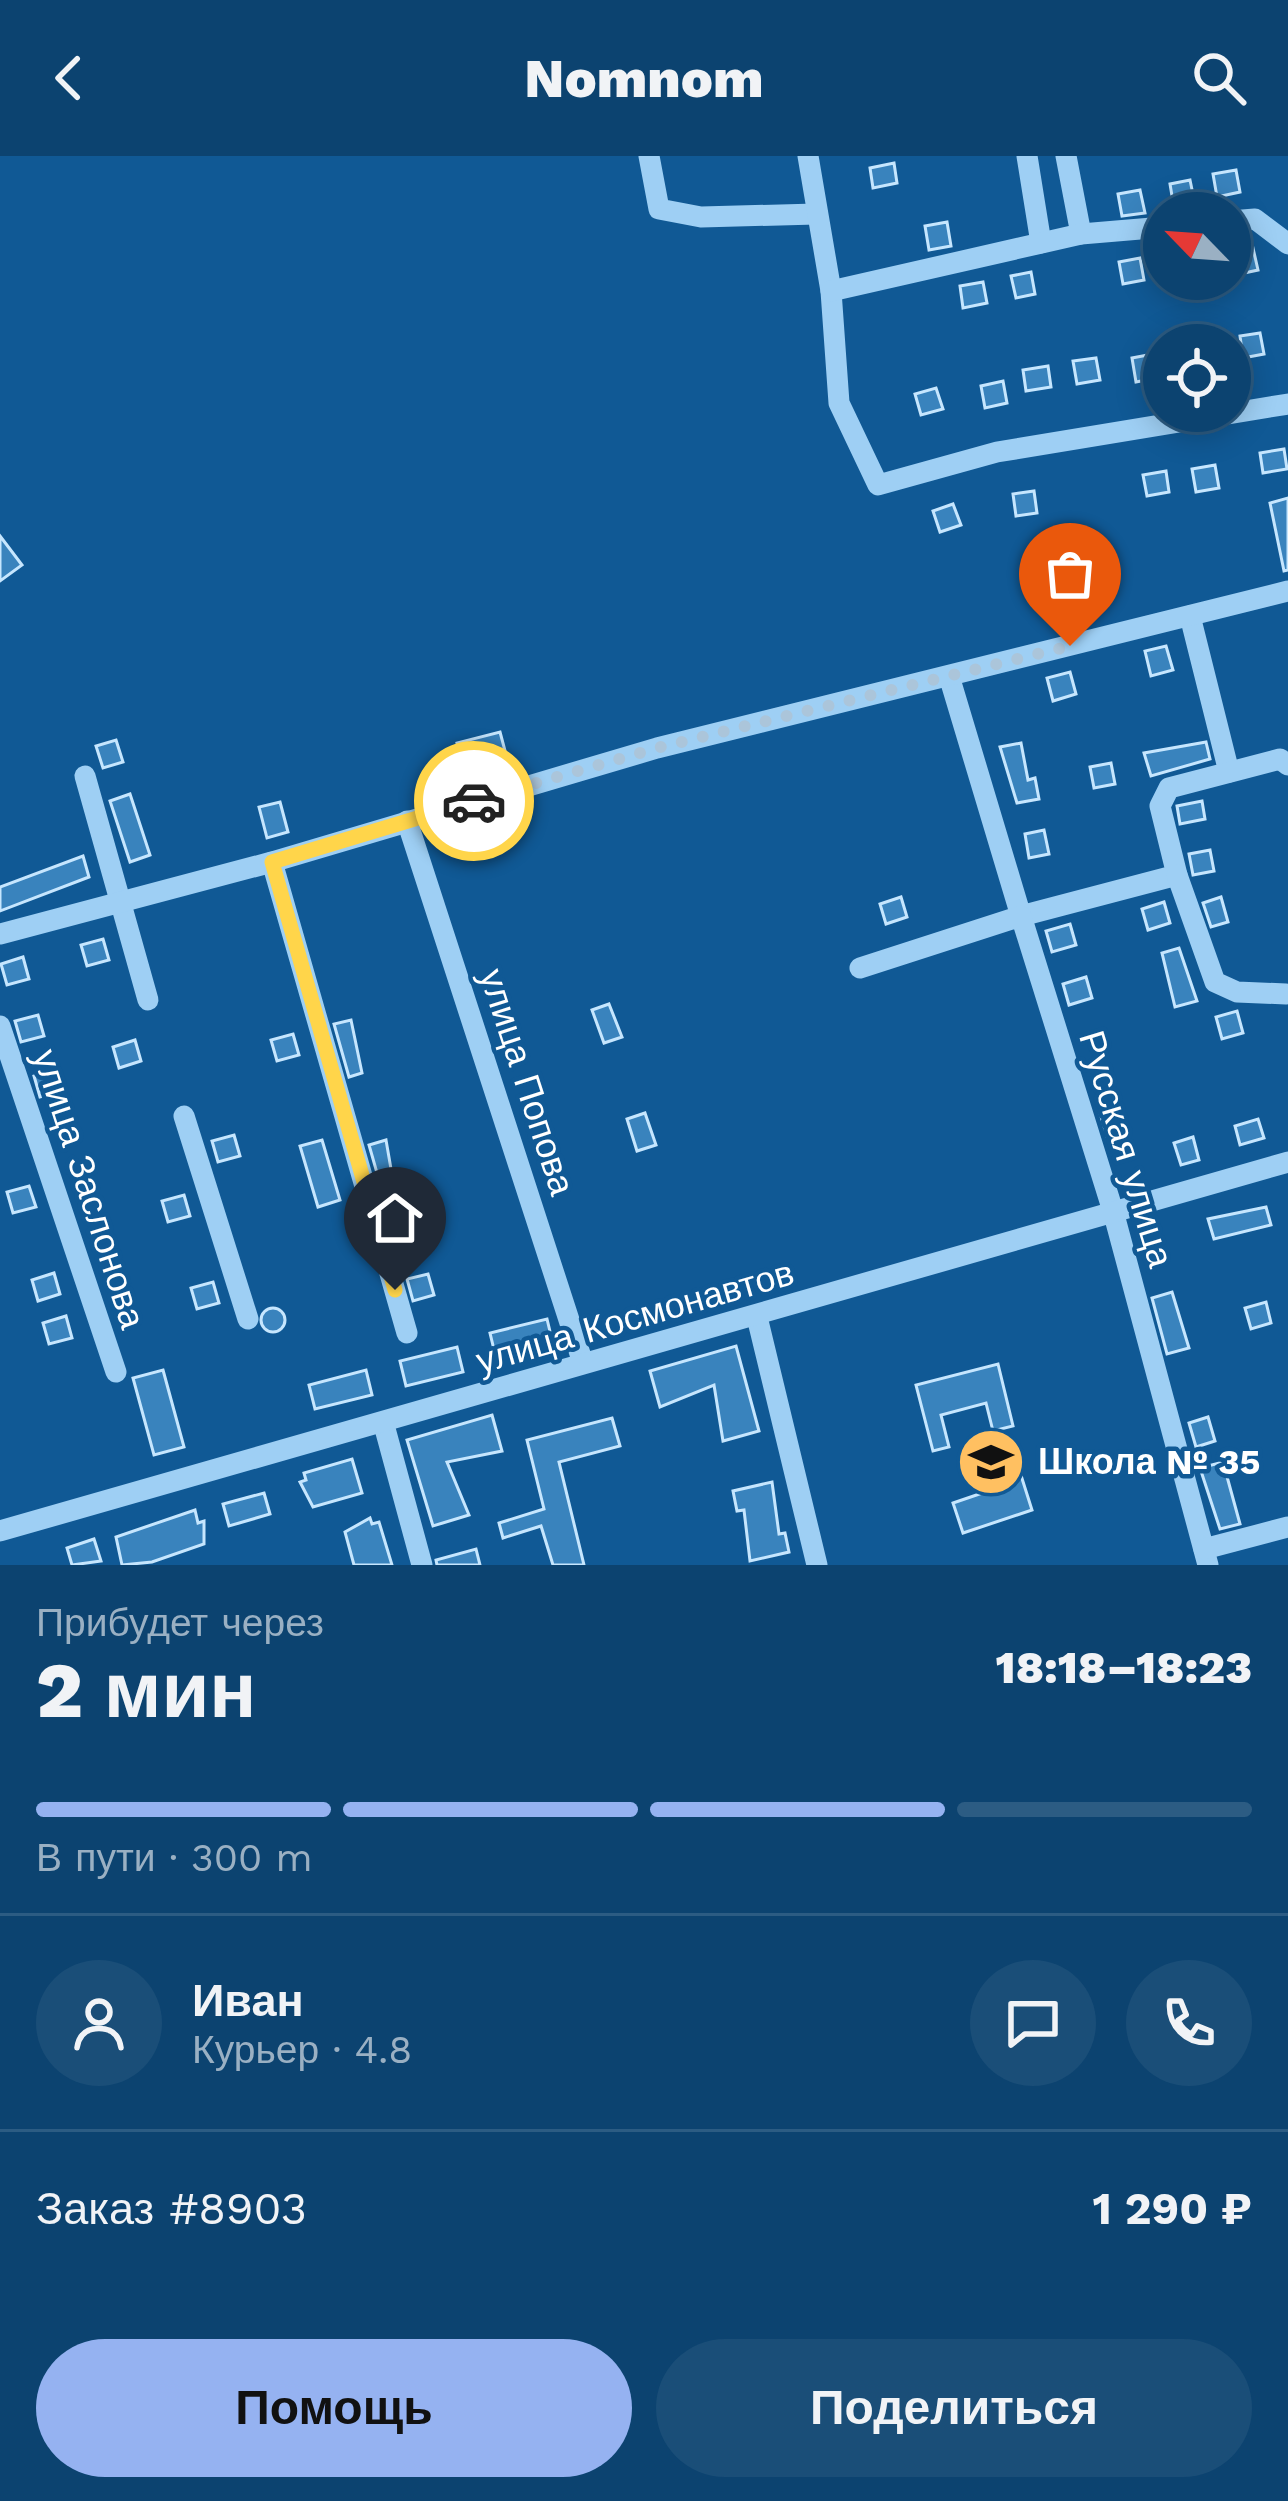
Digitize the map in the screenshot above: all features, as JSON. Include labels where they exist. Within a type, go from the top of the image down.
[{"type":"street","points":[[649,156],[658,209],[701,217],[816,214]]},
{"type":"street","points":[[808,156],[831,291],[838,403],[878,485],[998,452],[1288,404]]},
{"type":"street","points":[[1027,156],[1041,243]]},
{"type":"street","points":[[1066,156],[1081,234]]},
{"type":"street","points":[[1251,219],[1288,244]]},
{"type":"street","points":[[831,291],[1081,234],[1143,229]]},
{"type":"street","points":[[0,934],[272,862],[657,748],[1288,591]]},
{"type":"street","points":[[1190,616],[1229,772]]},
{"type":"street","name":"Русская улица","points":[[949,676],[1113,1211],[1206,1557]]},
{"type":"street","points":[[1287,996],[1237,992],[1215,982],[1177,875],[1160,806],[1169,788],[1280,759],[1288,765]]},
{"type":"street","points":[[86,776],[117,903],[148,1000]]},
{"type":"street","name":"улица Попова","points":[[407,820],[583,1363]]},
{"type":"street","points":[[272,862],[407,1333]]},
{"type":"street","points":[[860,968],[1021,916],[1177,875]]},
{"type":"street","name":"улица Заслонова","points":[[0,1026],[116,1372]]},
{"type":"street","points":[[184,1116],[248,1319]]},
{"type":"street","name":"улица Космонавтов","points":[[0,1531],[384,1425],[583,1363],[1288,1162]]},
{"type":"street","points":[[757,1317],[817,1565]]},
{"type":"street","points":[[384,1425],[422,1565]]},
{"type":"street","points":[[1206,1557],[1288,1527]]},
{"type":"building","points":[[894,163],[897,183],[873,188],[870,168]]},
{"type":"building","points":[[1236,170],[1240,192],[1216,192],[1213,174]]},
{"type":"building","points":[[1190,180],[1192,192],[1171,192],[1170,184]]},
{"type":"building","points":[[1140,190],[1143,213],[1122,216],[1118,194]]},
{"type":"building","points":[[947,222],[951,246],[929,250],[925,226]]},
{"type":"building","points":[[1251,248],[1258,270],[1251,272]]},
{"type":"building","points":[[1140,258],[1143,280],[1123,284],[1119,262]]},
{"type":"building","points":[[1031,272],[1035,294],[1016,298],[1011,276]]},
{"type":"building","points":[[983,282],[987,303],[963,308],[960,286]]},
{"type":"building","points":[[1260,333],[1264,354],[1251,356],[1251,334]]},
{"type":"building","points":[[1143,356],[1143,381],[1136,382],[1132,358]]},
{"type":"building","points":[[1096,358],[1100,380],[1077,384],[1073,361]]},
{"type":"building","points":[[1048,366],[1051,387],[1026,391],[1023,370]]},
{"type":"building","points":[[1003,381],[1007,403],[985,408],[981,386]]},
{"type":"building","points":[[936,388],[943,409],[921,415],[915,394]]},
{"type":"building","points":[[1284,449],[1287,469],[1263,473],[1260,453]]},
{"type":"building","points":[[1215,465],[1219,488],[1196,492],[1192,469]]},
{"type":"building","points":[[1166,471],[1169,492],[1147,496],[1143,475]]},
{"type":"building","points":[[1034,491],[1037,513],[1016,516],[1013,494]]},
{"type":"building","points":[[1288,498],[1288,570],[1284,571],[1270,503]]},
{"type":"building","points":[[953,504],[961,525],[940,532],[933,511]]},
{"type":"building","points":[[0,536],[22,565],[0,581]]},
{"type":"building","points":[[1166,646],[1173,670],[1151,676],[1145,651]]},
{"type":"building","points":[[1070,672],[1076,694],[1053,701],[1047,678]]},
{"type":"building","points":[[500,732],[508,762],[465,774],[457,743]]},
{"type":"building","points":[[116,740],[123,762],[103,768],[96,746]]},
{"type":"building","points":[[1206,742],[1210,759],[1151,776],[1144,753]]},
{"type":"building","points":[[1021,743],[1028,780],[1035,778],[1039,799],[1017,803],[1000,747]]},
{"type":"building","points":[[1111,763],[1115,784],[1094,788],[1090,767]]},
{"type":"building","points":[[130,794],[150,855],[130,862],[110,801]]},
{"type":"building","points":[[1202,801],[1205,819],[1180,824],[1177,806]]},
{"type":"building","points":[[280,802],[288,832],[267,838],[259,807]]},
{"type":"building","points":[[1044,830],[1049,854],[1029,858],[1025,834]]},
{"type":"building","points":[[1210,850],[1214,871],[1193,875],[1189,854]]},
{"type":"building","points":[[83,856],[89,877],[0,911],[0,887]]},
{"type":"building","points":[[901,897],[907,917],[886,924],[880,904]]},
{"type":"building","points":[[1221,897],[1228,922],[1211,927],[1203,903]]},
{"type":"building","points":[[1164,902],[1170,923],[1148,930],[1142,909]]},
{"type":"building","points":[[1070,924],[1076,945],[1052,952],[1046,931]]},
{"type":"building","points":[[103,939],[109,960],[87,966],[81,945]]},
{"type":"building","points":[[1179,948],[1197,1001],[1175,1007],[1162,953]]},
{"type":"building","points":[[23,957],[29,979],[7,985],[1,964]]},
{"type":"building","points":[[1086,977],[1092,998],[1069,1005],[1063,984]]},
{"type":"building","points":[[609,1004],[622,1037],[604,1043],[592,1010]]},
{"type":"building","points":[[1237,1011],[1243,1033],[1222,1039],[1216,1017]]},
{"type":"building","points":[[38,1015],[44,1036],[21,1042],[15,1021]]},
{"type":"building","points":[[351,1020],[362,1073],[349,1077],[334,1024]]},
{"type":"building","points":[[293,1034],[299,1055],[277,1061],[271,1040]]},
{"type":"building","points":[[135,1040],[141,1061],[119,1068],[113,1047]]},
{"type":"building","points":[[57,1070],[63,1091],[40,1097],[34,1076]]},
{"type":"building","points":[[1121,1107],[1128,1129],[1107,1136],[1100,1113]]},
{"type":"building","points":[[645,1113],[656,1145],[637,1151],[627,1119]]},
{"type":"building","points":[[1258,1119],[1264,1138],[1240,1145],[1235,1126]]},
{"type":"building","points":[[234,1135],[240,1156],[218,1162],[212,1141]]},
{"type":"building","points":[[1193,1137],[1199,1160],[1181,1165],[1174,1143]]},
{"type":"building","points":[[322,1140],[340,1200],[318,1207],[300,1146]]},
{"type":"building","points":[[386,1140],[396,1198],[385,1201],[369,1145]]},
{"type":"building","points":[[29,1186],[36,1207],[13,1213],[7,1192]]},
{"type":"building","points":[[184,1195],[190,1216],[168,1222],[162,1201]]},
{"type":"building","points":[[1266,1207],[1271,1225],[1214,1239],[1208,1219]]},
{"type":"building","points":[[54,1273],[60,1294],[38,1301],[32,1280]]},
{"type":"building","points":[[428,1274],[434,1295],[413,1301],[407,1279]]},
{"type":"building","points":[[213,1282],[219,1303],[197,1309],[191,1288]]},
{"type":"building","points":[[1172,1292],[1189,1348],[1167,1354],[1152,1298]]},
{"type":"building","points":[[1266,1302],[1271,1323],[1251,1329],[1245,1308]]},
{"type":"building","points":[[273,1308],[282,1311],[282,1329],[273,1332],[264,1329],[261,1320],[264,1311]]},
{"type":"building","points":[[66,1316],[72,1338],[49,1344],[43,1323]]},
{"type":"building","points":[[547,1319],[553,1344],[496,1358],[490,1333]]},
{"type":"building","points":[[736,1346],[759,1431],[723,1441],[714,1385],[660,1407],[650,1371]]},
{"type":"building","points":[[457,1347],[463,1372],[406,1386],[400,1361]]},
{"type":"building","points":[[998,1364],[1013,1426],[993,1431],[986,1403],[941,1415],[949,1447],[933,1451],[916,1385]]},
{"type":"building","points":[[163,1370],[184,1447],[154,1455],[133,1378]]},
{"type":"building","points":[[366,1370],[372,1395],[315,1409],[309,1385]]},
{"type":"building","points":[[492,1415],[502,1451],[447,1462],[469,1515],[433,1526],[407,1440]]},
{"type":"building","points":[[1208,1417],[1215,1441],[1196,1447],[1189,1423]]},
{"type":"building","points":[[612,1418],[620,1446],[559,1462],[584,1565],[553,1565],[541,1526],[503,1538],[499,1523],[544,1509],[527,1440]]},
{"type":"building","points":[[352,1459],[362,1493],[313,1507],[300,1482],[306,1480],[304,1473]]},
{"type":"building","points":[[1223,1462],[1240,1524],[1220,1529],[1200,1468]]},
{"type":"building","points":[[1019,1469],[1032,1510],[963,1533],[953,1503],[997,1488],[994,1478]]},
{"type":"building","points":[[772,1482],[779,1534],[785,1533],[789,1552],[750,1561],[744,1510],[737,1511],[733,1491]]},
{"type":"building","points":[[264,1493],[270,1514],[229,1526],[223,1504]]},
{"type":"building","points":[[195,1510],[198,1523],[204,1521],[204,1544],[152,1562],[122,1565],[116,1537]]},
{"type":"building","points":[[370,1518],[372,1524],[379,1522],[392,1565],[354,1565],[345,1532]]},
{"type":"building","points":[[94,1539],[101,1561],[72,1565],[67,1548]]},
{"type":"building","points":[[476,1549],[480,1565],[437,1565],[436,1560]]},
{"type":"way so far","points":[[474,801],[657,748],[1070,646]]},
{"type":"place","name":"Школа № 35","points":[[991,1462]]},
{"type":"route","points":[[395,1290],[272,862],[474,801]]}]
